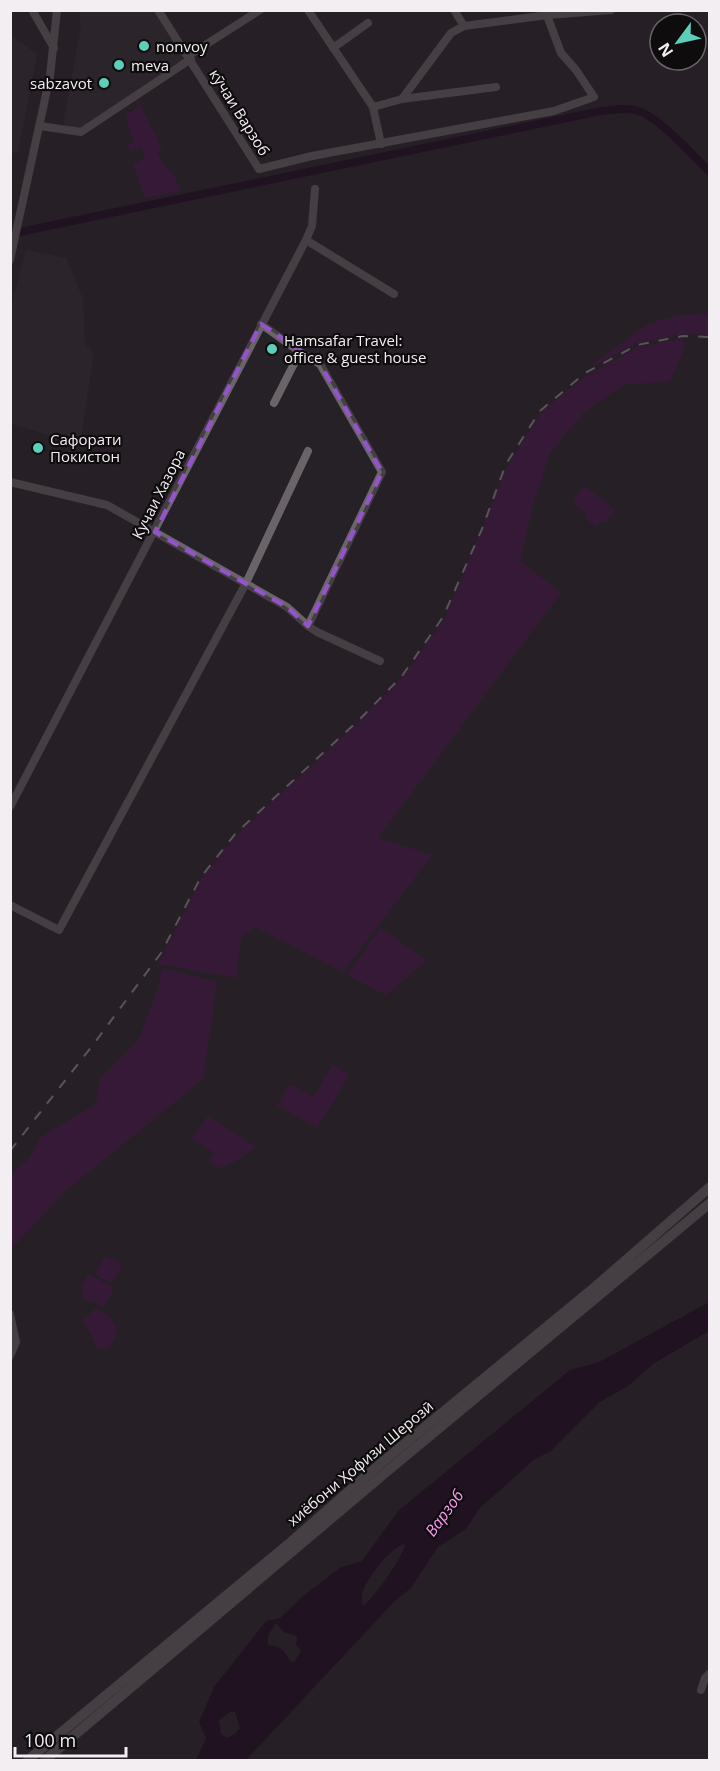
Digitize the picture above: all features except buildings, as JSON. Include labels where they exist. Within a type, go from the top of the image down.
[{"type":"main road","name":"хиёбони Ҳофизи Шерозӣ","points":[[28,1761],[291,1542],[380,1464],[595,1287],[710,1187]]},
{"type":"main road","name":"хиёбони Ҳофизи Шерозӣ","points":[[45,1761],[385,1473],[710,1203]]},
{"type":"street","points":[[32,10],[54,49]]},
{"type":"street","points":[[11,258],[40,126],[54,49],[57,10]]},
{"type":"street","name":"кӯчаи Варзоб","points":[[158,10],[190,57],[259,169],[312,156],[381,144]]},
{"type":"street","points":[[40,126],[81,132],[260,10]]},
{"type":"street","points":[[308,10],[373,107],[381,144],[554,111],[594,97],[576,70],[561,53],[546,13]]},
{"type":"street","points":[[454,10],[464,26]]},
{"type":"street","points":[[402,99],[451,33],[464,26],[546,13],[611,10]]},
{"type":"street","points":[[333,48],[368,23]]},
{"type":"street","points":[[373,107],[402,99],[496,87]]},
{"type":"street","name":"Кучаи Хазора","points":[[10,807],[306,240],[312,226],[315,189]]},
{"type":"street","points":[[306,240],[394,294]]},
{"type":"street","points":[[261,324],[320,364],[382,472],[308,626]]},
{"type":"street","points":[[274,403],[300,352]]},
{"type":"street","points":[[10,905],[59,930],[246,583],[308,451]]},
{"type":"street","points":[[10,482],[107,505],[287,607],[323,636],[380,661]]},
{"type":"street","points":[[10,1314],[15,1342],[10,1356]]},
{"type":"street","points":[[701,1690],[705,1678],[710,1673]]},
{"type":"highlighted area","points":[[261,324],[320,364],[382,472],[308,626],[287,607],[155,532]]},
{"type":"shaded area","points":[[79,11],[154,11],[186,61],[79,129],[63,124],[81,26]]},
{"type":"shaded area","points":[[10,34],[37,54],[18,152],[11,154]]},
{"type":"shaded area","points":[[136,100],[162,149],[157,153],[168,171],[171,170],[181,191],[145,198],[133,164],[145,159],[142,148],[130,152],[128,145],[134,142],[125,116],[138,107]]},
{"type":"shaded area","points":[[26,250],[66,258],[83,299],[85,344],[94,353],[80,444],[11,424],[11,307]]},
{"type":"shaded area","points":[[709,314],[709,334],[683,334],[637,343],[594,366],[591,365],[649,324],[678,315]]},
{"type":"shaded area","points":[[683,338],[684,350],[670,381],[623,385],[584,412],[550,453],[533,505],[520,561],[561,593],[378,838],[432,855],[343,972],[255,927],[241,937],[236,978],[158,964],[202,878],[238,834],[360,721],[404,676],[445,618],[508,465],[542,411],[587,375],[638,347]]},
{"type":"shaded area","points":[[585,486],[615,510],[604,523],[601,521],[596,526],[585,519],[587,515],[572,501]]},
{"type":"shaded area","points":[[381,928],[426,960],[386,995],[347,975]]},
{"type":"shaded area","points":[[162,968],[217,982],[203,1079],[65,1191],[11,1249],[11,1172],[26,1163],[41,1137],[96,1104],[100,1079],[139,1039],[158,988]]},
{"type":"shaded area","points":[[333,1065],[349,1075],[317,1128],[277,1105],[290,1084],[313,1097]]},
{"type":"shaded area","points":[[208,1116],[255,1147],[238,1160],[220,1168],[209,1163],[215,1153],[192,1139]]},
{"type":"shaded area","points":[[105,1256],[122,1264],[112,1283],[96,1275]]},
{"type":"shaded area","points":[[88,1274],[114,1288],[105,1306],[84,1299],[82,1287]]},
{"type":"shaded area","points":[[96,1308],[112,1320],[116,1329],[110,1347],[98,1349],[83,1320]]},
{"type":"water","name":"Варзоб","points":[[709,1302],[709,1331],[653,1364],[628,1386],[600,1402],[551,1451],[535,1459],[480,1508],[466,1529],[438,1547],[411,1588],[394,1602],[246,1760],[196,1760],[206,1738],[199,1722],[214,1687],[266,1621],[280,1618],[303,1596],[341,1567],[362,1561],[398,1511],[570,1370],[599,1362]],"holes":[[[405,1544],[399,1559],[387,1577],[363,1606],[362,1593],[370,1578],[387,1556]],[[276,1623],[284,1632],[297,1636],[296,1645],[301,1651],[295,1661],[291,1662],[276,1646],[268,1645],[268,1635]],[[230,1712],[235,1712],[240,1728],[227,1738],[221,1734],[219,1720]]]},
{"type":"waterway","points":[[10,234],[601,111],[625,109],[648,115],[666,129],[710,172]]},
{"type":"railway","points":[[10,1151],[161,953],[201,877],[236,833],[359,720],[402,676],[443,617],[482,529],[506,464],[540,411],[585,373],[637,345],[683,336],[710,337]]},
{"type":"place","name":"nonvoy","points":[[144,46]]},
{"type":"place","name":"meva","points":[[119,65]]},
{"type":"place","name":"sabzavot","points":[[104,83]]},
{"type":"place","name":"Hamsafar Travel: office & guest house","points":[[272,349]]},
{"type":"place","name":"Сафорати Покистон","points":[[38,448]]}]
